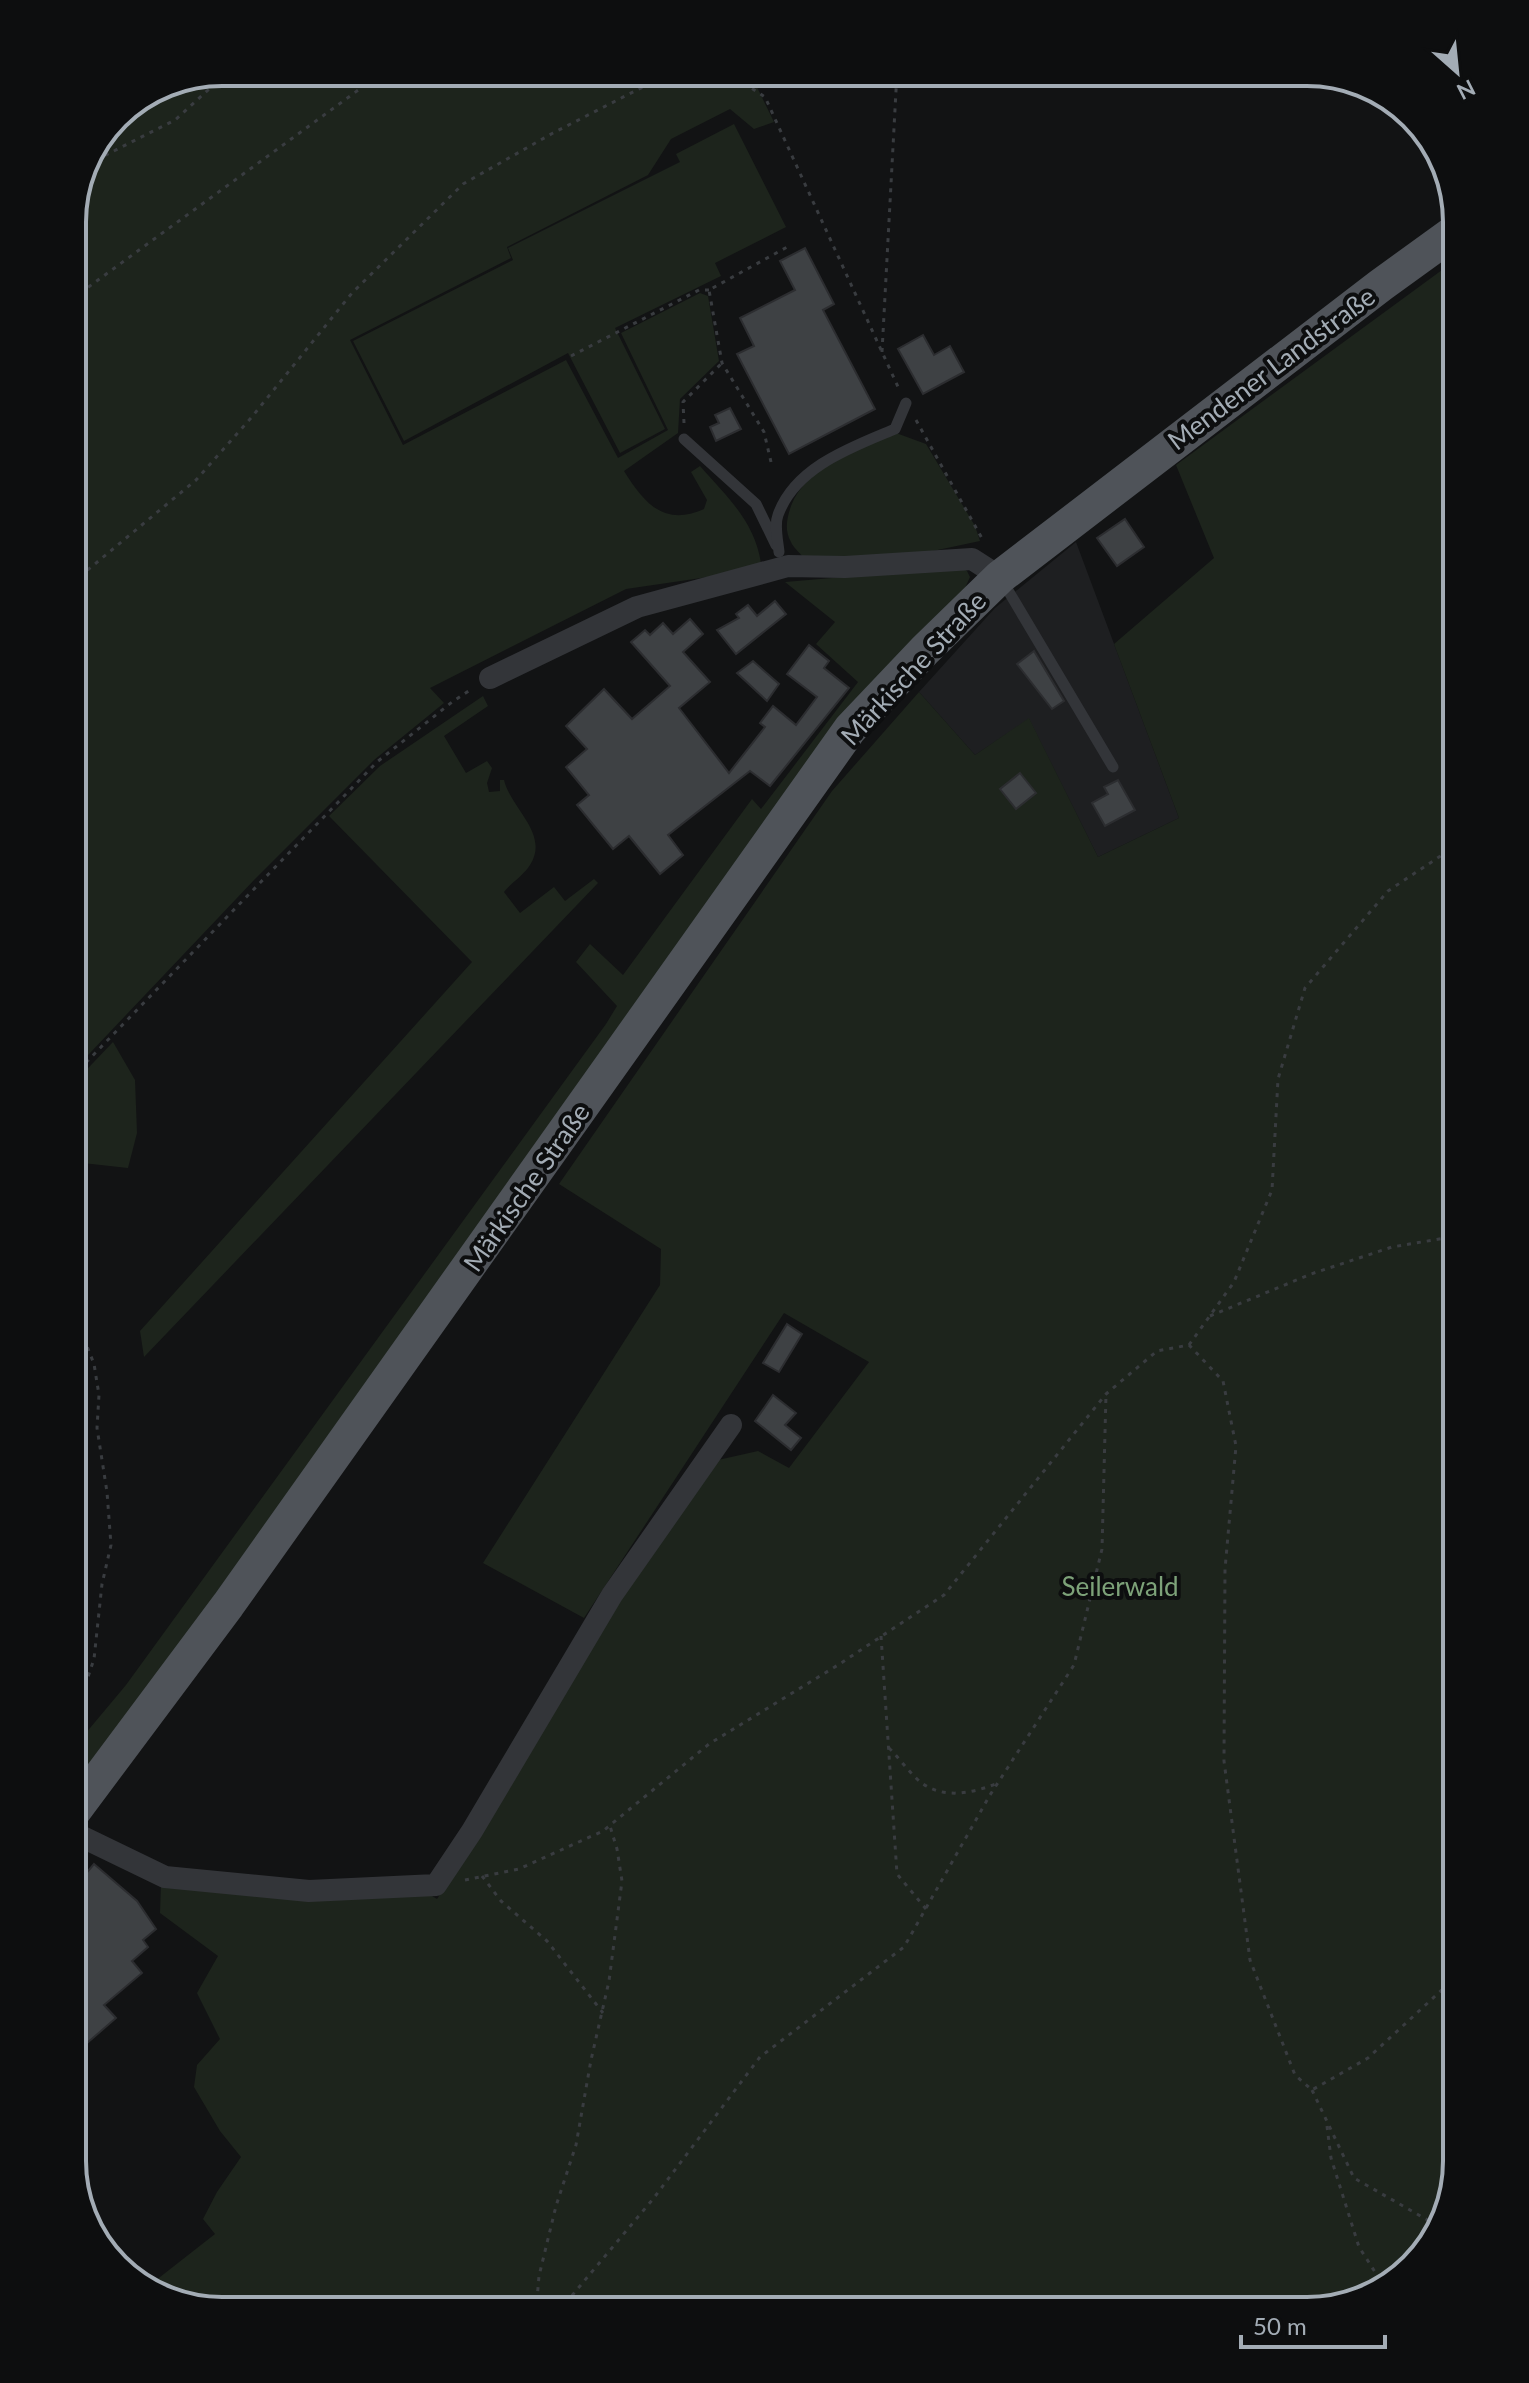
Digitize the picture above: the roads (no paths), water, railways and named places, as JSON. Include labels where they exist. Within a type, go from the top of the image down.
[{"type":"main road","name":"Mendener Landstraße","points":[[1087,508],[1443,241]]},
{"type":"main road","name":"Märkische Straße","points":[[86,1796],[228,1605],[850,729],[925,650],[1007,571],[1087,508]]},
{"type":"street","name":"Märkische Straße","points":[[490,678],[637,607],[783,559],[845,567],[972,559],[1007,571]]},
{"type":"street","points":[[86,1839],[165,1877],[309,1891],[436,1885],[472,1831],[612,1595],[731,1425]]},
{"type":"lane","points":[[783,559],[777,517],[795,484],[853,446],[895,429],[906,403]]},
{"type":"lane","points":[[684,439],[756,504],[783,559]]},
{"type":"lane","points":[[1007,571],[1113,767]]},
{"type":"park label","name":"Seilerwald","points":[[1120,1586]]}]
